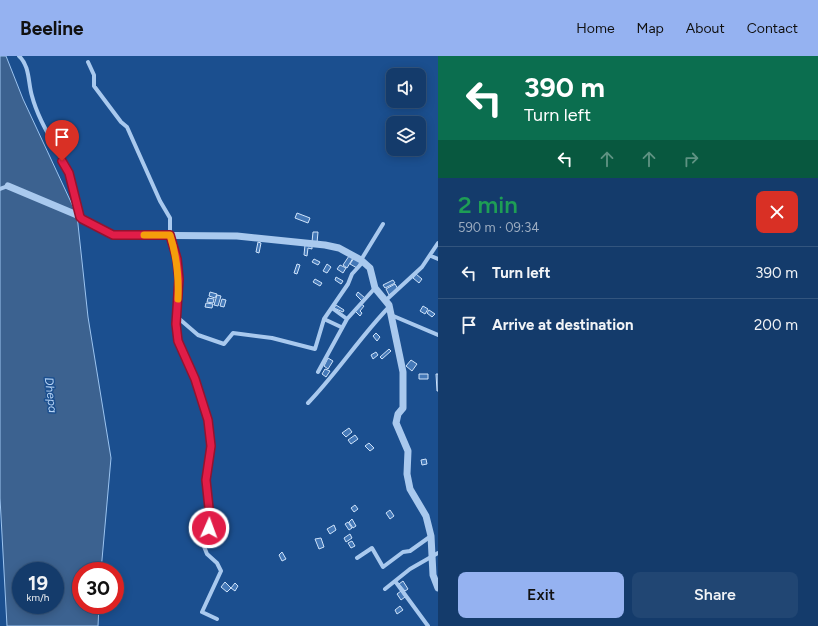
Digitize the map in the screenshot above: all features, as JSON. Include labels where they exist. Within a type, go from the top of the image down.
[{"type":"street","points":[[18,56],[23,60],[32,97],[49,137],[69,173],[80,217]]},
{"type":"street","points":[[88,62],[94,75],[94,86],[121,122],[127,127],[160,201],[170,218],[170,235],[177,259],[179,279],[176,316],[178,341],[195,379],[208,420],[211,446],[206,480],[209,508],[209,528],[204,544],[206,554],[217,563],[221,571],[202,612],[217,619]]},
{"type":"street","points":[[0,189],[8,186],[80,217],[113,235],[236,236],[326,245],[339,248],[361,260],[370,268],[375,288],[388,308],[403,372],[403,408],[398,414],[396,423],[408,451],[407,474],[410,489],[426,516],[431,536],[433,575],[438,588]]},
{"type":"street","points":[[176,316],[198,335],[224,344],[233,333],[272,338],[315,349],[324,319],[348,284],[352,274],[362,263],[361,260],[383,224]]},
{"type":"street","points":[[308,403],[332,377],[365,333],[377,321],[431,256],[438,243]]},
{"type":"street","points":[[431,256],[438,259]]},
{"type":"street","points":[[318,372],[341,327],[375,288]]},
{"type":"street","points":[[332,308],[347,319]]},
{"type":"street","points":[[388,308],[438,335]]},
{"type":"street","points":[[324,319],[341,327]]},
{"type":"street","points":[[357,558],[372,548],[383,568],[403,552],[410,551],[431,536]]},
{"type":"street","points":[[385,589],[438,552]]},
{"type":"street","points":[[395,581],[428,626]]},
{"type":"water","name":"Dhepa","points":[[0,56],[6,56],[23,99],[77,215],[88,317],[111,458],[102,562],[72,562],[72,614],[99,614],[98,626],[7,626],[0,498]]},
{"type":"building","points":[[297,213],[310,218],[308,223],[295,218]]},
{"type":"building","points":[[313,232],[318,232],[317,243],[312,242]]},
{"type":"building","points":[[258,242],[261,243],[259,253],[256,252]]},
{"type":"building","points":[[305,245],[312,245],[312,249],[308,248],[307,256],[304,255]]},
{"type":"building","points":[[349,256],[353,258],[347,268],[343,265]]},
{"type":"building","points":[[354,258],[360,262],[357,268],[350,264]]},
{"type":"building","points":[[314,259],[320,262],[318,265],[312,262]]},
{"type":"building","points":[[297,264],[300,265],[297,274],[294,273]]},
{"type":"building","points":[[327,264],[331,267],[327,273],[323,271]]},
{"type":"building","points":[[340,265],[346,268],[343,273],[337,269]]},
{"type":"building","points":[[416,274],[422,279],[419,283],[413,278]]},
{"type":"building","points":[[336,277],[343,281],[341,284],[335,280]]},
{"type":"building","points":[[315,279],[322,283],[320,286],[313,282]]},
{"type":"building","points":[[393,280],[395,283],[385,288],[383,285]]},
{"type":"building","points":[[395,284],[398,289],[389,295],[386,289]]},
{"type":"building","points":[[210,292],[217,294],[215,298],[209,296]]},
{"type":"building","points":[[358,292],[365,298],[362,301],[356,295]]},
{"type":"building","points":[[217,295],[221,296],[218,306],[214,305]]},
{"type":"building","points":[[208,298],[214,299],[213,303],[207,302]]},
{"type":"building","points":[[222,299],[226,300],[224,307],[220,306]]},
{"type":"building","points":[[206,303],[213,304],[212,308],[205,307]]},
{"type":"building","points":[[361,304],[364,306],[360,311],[362,313],[360,316],[355,311]]},
{"type":"building","points":[[336,305],[344,310],[343,312],[334,308]]},
{"type":"building","points":[[423,306],[428,309],[425,314],[420,311]]},
{"type":"building","points":[[429,310],[435,314],[432,317],[427,313]]},
{"type":"building","points":[[376,333],[380,337],[377,341],[373,336]]},
{"type":"building","points":[[389,349],[391,351],[382,359],[380,357]]},
{"type":"building","points":[[376,352],[378,355],[373,359],[371,355]]},
{"type":"building","points":[[328,358],[333,361],[328,369],[324,366]]},
{"type":"building","points":[[411,360],[417,364],[412,371],[406,366]]},
{"type":"building","points":[[325,369],[330,371],[326,377],[322,374]]},
{"type":"building","points":[[419,374],[428,374],[428,379],[419,379]]},
{"type":"building","points":[[436,374],[438,374],[438,391],[437,391]]},
{"type":"building","points":[[349,428],[352,432],[346,437],[342,433]]},
{"type":"building","points":[[355,435],[358,439],[351,444],[348,440]]},
{"type":"building","points":[[369,443],[374,448],[370,451],[365,446]]},
{"type":"building","points":[[426,459],[427,464],[422,465],[421,460]]},
{"type":"building","points":[[355,505],[358,509],[354,512],[351,508]]},
{"type":"building","points":[[390,510],[394,516],[390,519],[386,513]]},
{"type":"building","points":[[352,519],[356,526],[353,528],[349,522]]},
{"type":"building","points":[[348,522],[352,528],[349,530],[345,524]]},
{"type":"building","points":[[334,525],[336,530],[330,534],[327,529]]},
{"type":"building","points":[[350,534],[352,538],[346,542],[344,538]]},
{"type":"building","points":[[321,538],[324,547],[319,549],[315,539]]},
{"type":"building","points":[[352,541],[355,546],[351,548],[348,543]]},
{"type":"building","points":[[282,552],[286,559],[282,561],[279,555]]},
{"type":"building","points":[[403,581],[408,589],[405,591],[399,584]]},
{"type":"building","points":[[225,582],[231,588],[227,592],[221,587]]},
{"type":"building","points":[[235,583],[238,586],[235,591],[231,588]]},
{"type":"building","points":[[401,591],[405,597],[401,600],[397,594]]},
{"type":"building","points":[[400,606],[403,610],[397,614],[395,610]]},
{"type":"slow traffic","points":[[144,235],[170,235],[177,259],[179,279],[178,299]]},
{"type":"route","points":[[62,161],[69,173],[73,194],[80,217],[82,219],[113,235],[170,235],[177,259],[179,279],[176,324],[178,341],[195,379],[208,420],[211,446],[206,480],[209,508],[209,528]]}]
